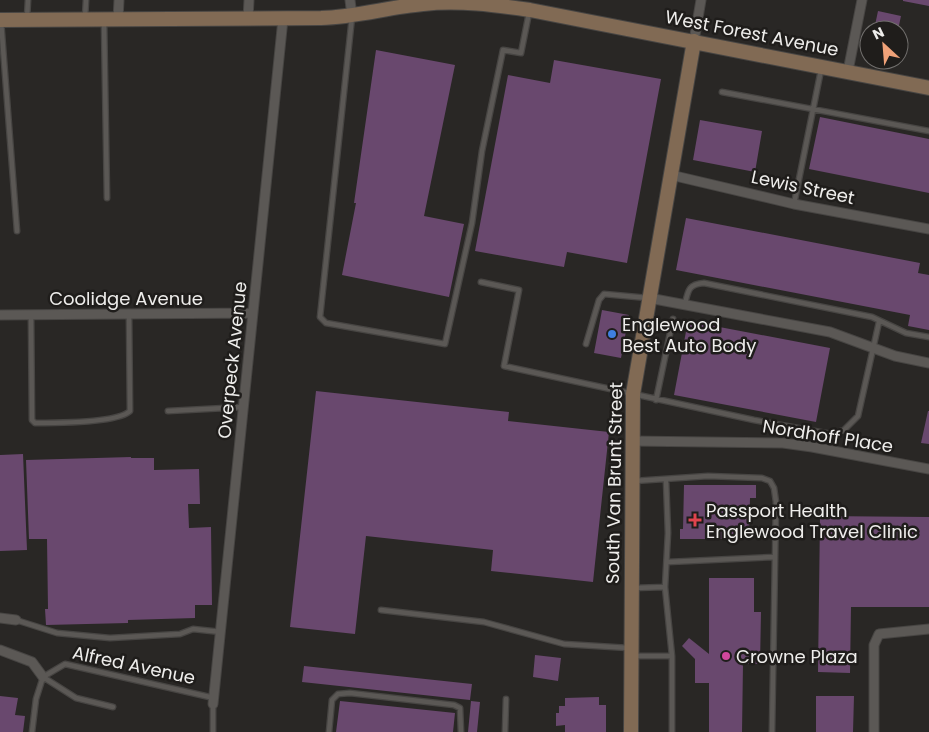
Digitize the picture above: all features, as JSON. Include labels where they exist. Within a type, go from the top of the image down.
[{"type":"street","points":[[111,20],[118,0]]},
{"type":"street","points":[[248,0],[248,19]]},
{"type":"street","points":[[350,0],[352,16]]},
{"type":"street","name":"South Van Brunt Street","points":[[631,732],[632,394],[702,0]]},
{"type":"street","points":[[848,71],[862,0]]},
{"type":"street","name":"West Forest Avenue","points":[[0,20],[336,18],[449,1],[531,5],[694,41],[929,88]]},
{"type":"street","name":"Overpeck Avenue","points":[[214,701],[253,314],[289,19]]},
{"type":"street","name":"Lewis Street","points":[[671,175],[794,204],[929,229]]},
{"type":"street","points":[[649,298],[830,332],[895,356],[929,363]]},
{"type":"street","name":"Coolidge Avenue","points":[[0,315],[253,314]]},
{"type":"street","name":"Nordhoff Place","points":[[631,441],[783,443],[929,469]]},
{"type":"street","points":[[0,618],[16,620]]},
{"type":"street","points":[[874,732],[874,645],[879,634],[929,629]]},
{"type":"street","points":[[0,650],[32,662],[43,676]]},
{"type":"lane","points":[[27,20],[28,0]]},
{"type":"lane","points":[[85,20],[86,0]]},
{"type":"lane","points":[[352,16],[320,318],[326,323],[446,344],[472,223],[482,151],[503,50],[521,54],[531,5]]},
{"type":"lane","points":[[0,20],[17,231]]},
{"type":"lane","points":[[107,198],[111,20]]},
{"type":"lane","points":[[794,204],[822,66]]},
{"type":"lane","points":[[722,92],[929,131]]},
{"type":"lane","points":[[482,282],[519,290],[504,366],[656,400],[831,434],[844,430],[858,416],[879,322]]},
{"type":"lane","points":[[685,304],[688,289],[694,284],[704,283],[872,317],[879,322],[894,326],[906,333],[929,337]]},
{"type":"lane","points":[[586,344],[599,300],[604,294],[649,298]]},
{"type":"lane","points":[[31,315],[32,420],[36,423],[76,422],[114,417],[130,411],[129,314]]},
{"type":"lane","points":[[656,400],[672,319]]},
{"type":"lane","points":[[168,412],[244,407]]},
{"type":"lane","points":[[631,481],[666,480],[672,476],[762,478],[770,481],[774,488],[776,502],[772,732]]},
{"type":"lane","points":[[666,480],[668,562],[665,587],[672,656],[672,732]]},
{"type":"lane","points":[[668,562],[774,557]]},
{"type":"lane","points":[[630,588],[665,587]]},
{"type":"lane","points":[[380,610],[484,622],[564,644],[672,656]]},
{"type":"lane","points":[[16,620],[57,633],[110,638],[180,634],[193,629],[221,632]]},
{"type":"lane","name":"Alfred Avenue","points":[[43,676],[65,664],[214,701]]},
{"type":"lane","points":[[32,732],[36,699],[43,676],[76,698],[113,707]]},
{"type":"lane","points":[[329,732],[332,700],[338,694],[350,693],[454,705],[460,708],[462,716],[461,732]]},
{"type":"lane","points":[[505,732],[506,699]]},
{"type":"lane","points":[[213,732],[214,701]]},
{"type":"building","points":[[929,0],[929,6],[903,1]]},
{"type":"building","points":[[878,11],[901,16],[900,20],[876,20]]},
{"type":"building","points":[[376,50],[455,65],[424,216],[464,224],[449,297],[342,275],[356,203],[354,203]]},
{"type":"building","points":[[554,60],[661,79],[627,263],[567,252],[564,267],[475,251],[508,75],[550,83]]},
{"type":"building","points":[[820,117],[929,139],[929,193],[809,169]]},
{"type":"building","points":[[700,120],[762,131],[755,172],[693,160]]},
{"type":"building","points":[[686,218],[920,263],[918,273],[929,275],[929,330],[908,326],[910,315],[676,270]]},
{"type":"building","name":"Englewood Best Auto Body","points":[[602,310],[629,315],[621,358],[594,353]]},
{"type":"building","points":[[688,321],[830,348],[816,422],[674,395]]},
{"type":"building","points":[[316,391],[509,412],[508,421],[609,432],[593,582],[491,571],[493,550],[366,536],[355,634],[290,627]]},
{"type":"building","points":[[929,411],[929,444],[921,443]]},
{"type":"building","points":[[23,454],[27,550],[0,551],[0,455]]},
{"type":"building","points":[[154,458],[154,470],[199,469],[200,504],[188,504],[189,528],[211,527],[212,605],[195,605],[195,618],[128,620],[128,623],[46,625],[45,609],[48,609],[47,539],[29,539],[26,460]]},
{"type":"building","points":[[684,485],[756,485],[756,498],[750,498],[749,539],[680,539],[680,529],[683,529]]},
{"type":"building","points":[[820,516],[929,517],[929,607],[851,607],[850,673],[818,672]]},
{"type":"building","name":"Crowne Plaza","points":[[709,578],[754,578],[754,612],[761,612],[760,664],[743,664],[742,732],[709,732],[709,683],[695,683],[695,659],[682,646],[689,638],[709,654]]},
{"type":"building","points":[[535,655],[561,658],[558,681],[533,677]]},
{"type":"building","points":[[304,666],[472,684],[470,700],[302,682]]},
{"type":"building","points":[[0,696],[18,698],[15,715],[25,716],[23,732],[0,732]]},
{"type":"building","points":[[816,696],[854,696],[853,732],[816,732]]},
{"type":"building","points":[[599,697],[599,705],[606,705],[606,732],[565,732],[565,725],[556,726],[556,713],[559,713],[559,706],[565,706],[565,698]]},
{"type":"building","points":[[340,701],[455,713],[453,732],[336,732]]},
{"type":"building","points":[[471,701],[480,702],[477,732],[468,732]]},
{"type":"place","name":"Englewood Best Auto Body","points":[[612,334]]},
{"type":"place","name":"Passport Health Englewood Travel Clinic","points":[[695,520]]},
{"type":"place","name":"Crowne Plaza","points":[[726,656]]}]
